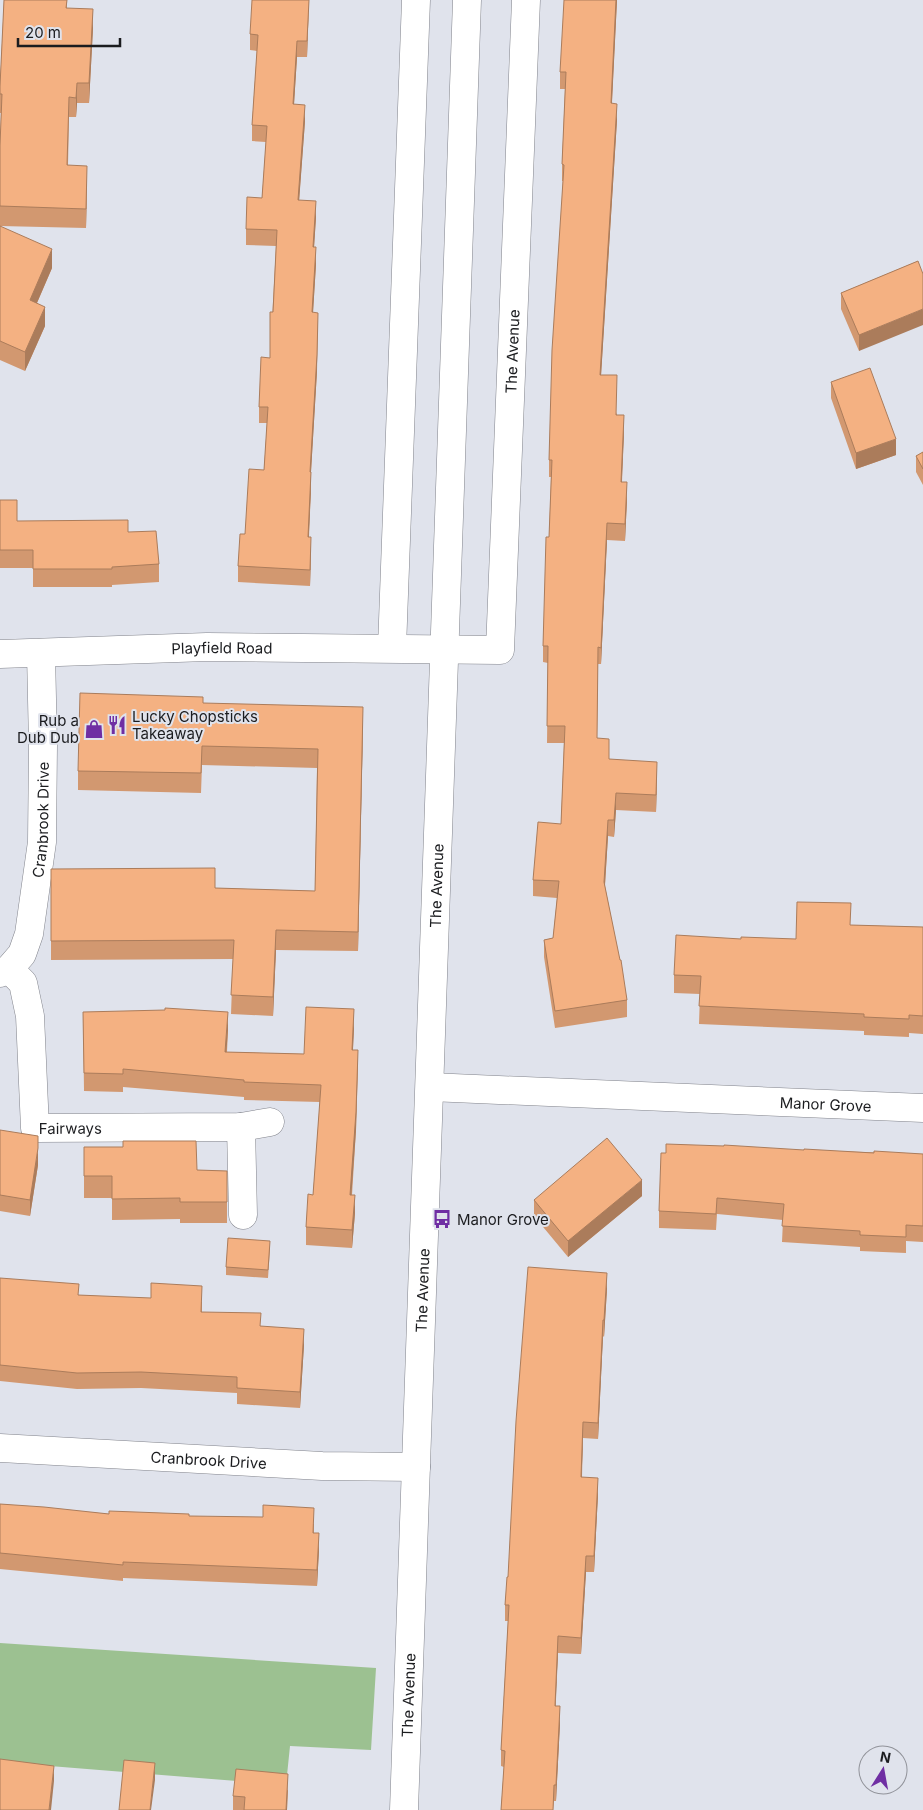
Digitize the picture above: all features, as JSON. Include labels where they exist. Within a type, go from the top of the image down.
[{"type":"street","points":[[392,648],[416,0]]},
{"type":"street","name":"The Avenue","points":[[404,1810],[446,650],[455,314],[467,0]]},
{"type":"street","name":"The Avenue","points":[[446,650],[500,650],[526,0]]},
{"type":"street","name":"Playfield Road","points":[[0,654],[207,647],[446,650]]},
{"type":"street","name":"Cranbrook Drive","points":[[5,971],[22,954],[30,934],[42,842],[43,746],[41,654]]},
{"type":"street","name":"Fairways","points":[[5,971],[23,983],[30,1016],[35,1128],[241,1127],[270,1122]]},
{"type":"street","name":"Manor Grove","points":[[430,1087],[923,1108]]},
{"type":"street","points":[[241,1127],[243,1215]]},
{"type":"street","name":"Cranbrook Drive","points":[[0,1448],[322,1466],[416,1467]]},
{"type":"green space","points":[[0,1643],[376,1668],[371,1750],[290,1746],[286,1785],[0,1762]]},
{"type":"building","points":[[4,0],[67,0],[66,8],[93,9],[89,83],[77,83],[76,98],[69,97],[67,165],[87,166],[86,209],[0,206],[2,94],[0,94],[0,86]]},
{"type":"building","points":[[252,0],[309,0],[307,41],[297,41],[293,104],[305,105],[298,200],[316,201],[313,247],[316,247],[312,312],[318,313],[310,472],[308,537],[311,537],[310,570],[238,566],[240,534],[245,534],[249,469],[264,470],[268,407],[259,407],[261,357],[270,358],[270,312],[273,312],[277,230],[246,229],[247,197],[262,198],[267,126],[252,125],[258,35],[250,34]]},
{"type":"building","points":[[564,0],[616,0],[611,103],[617,104],[600,375],[617,375],[616,415],[624,415],[621,482],[627,482],[625,524],[607,523],[601,648],[598,647],[597,738],[609,739],[609,759],[657,762],[656,795],[616,793],[614,820],[608,820],[604,882],[621,960],[627,1000],[555,1011],[544,940],[553,938],[559,881],[533,880],[538,822],[561,824],[565,726],[547,726],[548,646],[543,646],[546,537],[549,537],[552,460],[549,460],[552,350],[564,165],[562,164],[566,72],[560,72]]},
{"type":"building","points":[[0,226],[52,249],[30,300],[45,307],[25,352],[0,341]]},
{"type":"building","points":[[918,261],[923,274],[923,309],[859,335],[841,293]]},
{"type":"building","points":[[870,368],[896,439],[856,453],[831,382]]},
{"type":"building","points":[[923,452],[923,469],[916,456]]},
{"type":"building","points":[[0,500],[17,500],[17,521],[128,520],[128,532],[156,531],[159,564],[112,567],[112,569],[33,569],[33,550],[0,550]]},
{"type":"building","points":[[80,693],[203,697],[203,703],[363,707],[358,932],[276,930],[273,997],[231,995],[234,940],[51,941],[51,869],[215,868],[215,888],[315,891],[318,749],[202,746],[201,773],[78,771]]},
{"type":"building","points":[[797,902],[851,903],[850,925],[923,927],[923,1016],[909,1015],[909,1019],[864,1017],[864,1014],[699,1006],[701,976],[674,975],[676,935],[741,939],[741,937],[796,939]]},
{"type":"building","points":[[306,1007],[354,1009],[352,1050],[358,1050],[350,1195],[355,1195],[352,1230],[306,1227],[308,1194],[313,1195],[321,1085],[244,1082],[244,1080],[123,1069],[123,1074],[84,1073],[83,1012],[165,1010],[165,1008],[228,1012],[225,1052],[304,1054]]},
{"type":"building","points":[[0,1130],[38,1136],[30,1200],[0,1195]]},
{"type":"building","points":[[607,1138],[642,1180],[568,1241],[534,1200]]},
{"type":"building","points":[[123,1141],[196,1141],[197,1170],[227,1171],[227,1202],[180,1202],[180,1198],[112,1199],[112,1176],[84,1176],[84,1147],[123,1147]]},
{"type":"building","points":[[666,1144],[923,1154],[923,1226],[906,1225],[906,1237],[860,1235],[860,1231],[782,1226],[784,1204],[717,1198],[716,1214],[659,1211],[661,1153],[666,1153]]},
{"type":"building","points":[[228,1238],[270,1241],[268,1270],[226,1267]]},
{"type":"building","points":[[528,1267],[607,1273],[598,1423],[583,1422],[581,1477],[598,1478],[594,1556],[586,1556],[581,1638],[558,1636],[555,1706],[560,1706],[553,1810],[501,1810],[505,1751],[501,1750],[509,1605],[505,1605],[516,1421]]},
{"type":"building","points":[[0,1278],[79,1284],[78,1295],[151,1298],[151,1283],[202,1286],[201,1312],[261,1313],[260,1326],[304,1329],[300,1392],[237,1388],[237,1377],[141,1372],[77,1373],[0,1365]]},
{"type":"building","points":[[0,1504],[109,1514],[109,1511],[189,1514],[189,1516],[263,1517],[263,1505],[314,1508],[313,1533],[319,1533],[317,1570],[123,1562],[123,1565],[0,1553]]},
{"type":"building","points":[[0,1759],[54,1766],[49,1810],[0,1810]]},
{"type":"building","points":[[124,1760],[155,1763],[150,1810],[119,1810]]},
{"type":"building","points":[[236,1769],[288,1774],[286,1810],[244,1810],[245,1797],[233,1796]]},
{"type":"place","name":"Lucky Chopsticks Takeaway","points":[[117,725]]},
{"type":"place","name":"Rub a Dub Dub","points":[[94,729]]},
{"type":"place","name":"Manor Grove","points":[[442,1219]]}]
